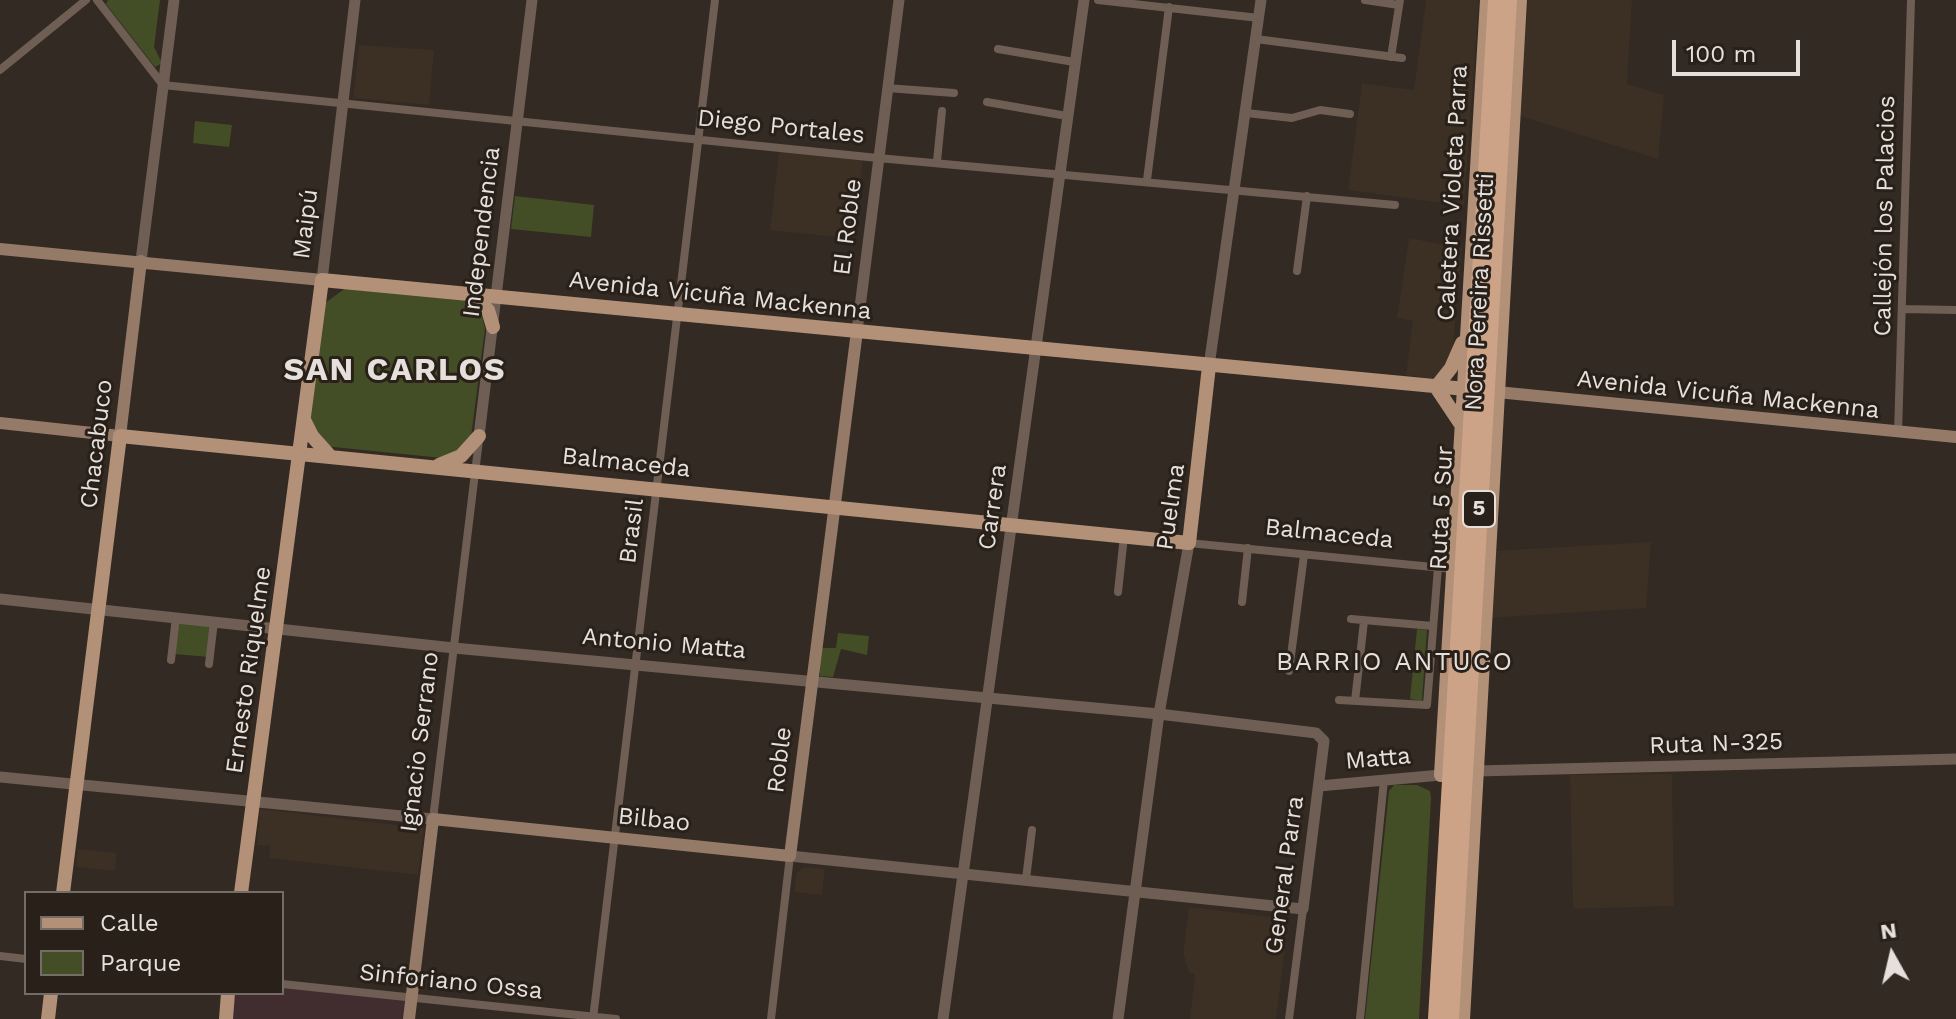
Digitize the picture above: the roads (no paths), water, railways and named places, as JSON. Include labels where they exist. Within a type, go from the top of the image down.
[{"type":"highway","name":"Ruta 5 Sur","points":[[1436,1014],[1496,0]]},
{"type":"highway","name":"Ruta 5 Sur","points":[[1451,1019],[1509,0]]},
{"type":"highway","points":[[1436,1014],[1434,897],[1441,775]]},
{"type":"main road","name":"Caletera Violeta Parra","points":[[1441,775],[1487,0]]},
{"type":"main road","name":"Nora Pereira Rissetti","points":[[1463,1019],[1520,0]]},
{"type":"main road","name":"Avenida Vicuña Mackenna","points":[[0,249],[1466,389],[1898,434],[1956,437]]},
{"type":"main road","name":"Chacabuco","points":[[63,891],[141,261]]},
{"type":"main road","name":"Maipú","points":[[300,452],[322,280]]},
{"type":"main road","points":[[317,311],[332,292],[355,282]]},
{"type":"main road","points":[[461,292],[484,305],[493,327]]},
{"type":"main road","points":[[1462,428],[1450,402],[1436,387],[1451,368],[1468,326]]},
{"type":"main road","name":"El Roble","points":[[835,507],[857,331]]},
{"type":"main road","name":"Puelma","points":[[1189,543],[1209,366]]},
{"type":"main road","points":[[304,419],[317,444],[329,455]]},
{"type":"main road","name":"Balmaceda","points":[[0,423],[1189,543]]},
{"type":"main road","points":[[435,466],[461,456],[479,436]]},
{"type":"main road","name":"Ernesto Riquelme","points":[[241,891],[300,452]]},
{"type":"main road","name":"Roble","points":[[790,856],[835,507]]},
{"type":"main road","name":"Bilbao","points":[[433,819],[790,856]]},
{"type":"main road","name":"Ignacio Serrano","points":[[409,1019],[433,819]]},
{"type":"main road","points":[[48,1019],[51,995]]},
{"type":"main road","points":[[226,1019],[228,995]]},
{"type":"street","points":[[0,70],[86,0]]},
{"type":"street","points":[[97,0],[163,85]]},
{"type":"street","name":"Chacabuco","points":[[141,261],[174,0]]},
{"type":"street","name":"Maipú","points":[[322,280],[355,0]]},
{"type":"street","name":"Independencia","points":[[475,470],[532,0]]},
{"type":"street","name":"Brasil","points":[[593,1018],[701,138],[715,0]]},
{"type":"street","name":"El Roble","points":[[857,331],[899,0]]},
{"type":"street","name":"Carrera","points":[[943,1019],[1084,0]]},
{"type":"street","points":[[1098,0],[1259,18]]},
{"type":"street","name":"Puelma","points":[[1209,366],[1261,0]]},
{"type":"street","points":[[1365,0],[1400,2],[1391,57]]},
{"type":"street","name":"Callejón los Palacios","points":[[1898,434],[1911,0]]},
{"type":"street","points":[[1147,180],[1169,7]]},
{"type":"street","points":[[1256,39],[1402,58]]},
{"type":"street","points":[[998,49],[1074,62]]},
{"type":"street","name":"Diego Portales","points":[[163,85],[878,158],[1147,180],[1395,205]]},
{"type":"street","points":[[887,88],[954,93]]},
{"type":"street","points":[[987,102],[1067,116]]},
{"type":"street","points":[[1246,113],[1292,118],[1320,110],[1350,114]]},
{"type":"street","points":[[937,161],[942,111]]},
{"type":"street","points":[[1297,271],[1307,196]]},
{"type":"street","points":[[1903,309],[1956,310]]},
{"type":"street","name":"Ignacio Serrano","points":[[433,819],[475,470]]},
{"type":"street","points":[[1118,592],[1124,535]]},
{"type":"street","name":"Puelma","points":[[1118,1019],[1159,714],[1189,543]]},
{"type":"street","name":"Balmaceda","points":[[1189,543],[1453,569]]},
{"type":"street","name":"Balmaceda","points":[[1242,602],[1248,548]]},
{"type":"street","points":[[1289,671],[1304,555]]},
{"type":"street","points":[[1339,700],[1427,705],[1438,567]]},
{"type":"street","name":"Antonio Matta","points":[[0,599],[454,648],[812,679],[1159,714],[1316,733],[1322,737]]},
{"type":"street","points":[[171,660],[176,617]]},
{"type":"street","points":[[1351,619],[1433,626]]},
{"type":"street","points":[[209,664],[214,621]]},
{"type":"street","points":[[1355,701],[1364,621]]},
{"type":"street","name":"General Parra","points":[[1289,1019],[1319,786],[1322,737]]},
{"type":"street","name":"Ruta N-325","points":[[1477,771],[1956,759]]},
{"type":"street","name":"Matta","points":[[1319,786],[1441,775]]},
{"type":"street","name":"Bilbao","points":[[0,777],[433,819]]},
{"type":"street","points":[[1360,1019],[1384,780]]},
{"type":"street","points":[[1026,879],[1032,830]]},
{"type":"street","name":"Bilbao","points":[[790,856],[1303,909]]},
{"type":"street","name":"Roble","points":[[771,1019],[790,856]]},
{"type":"street","points":[[0,956],[24,959]]},
{"type":"street","name":"Sinforiano Ossa","points":[[284,984],[616,1019]]},
{"type":"district","name":"SAN CARLOS","points":[[395,371]]},
{"type":"district","name":"BARRIO ANTUCO","points":[[1395,662]]}]
